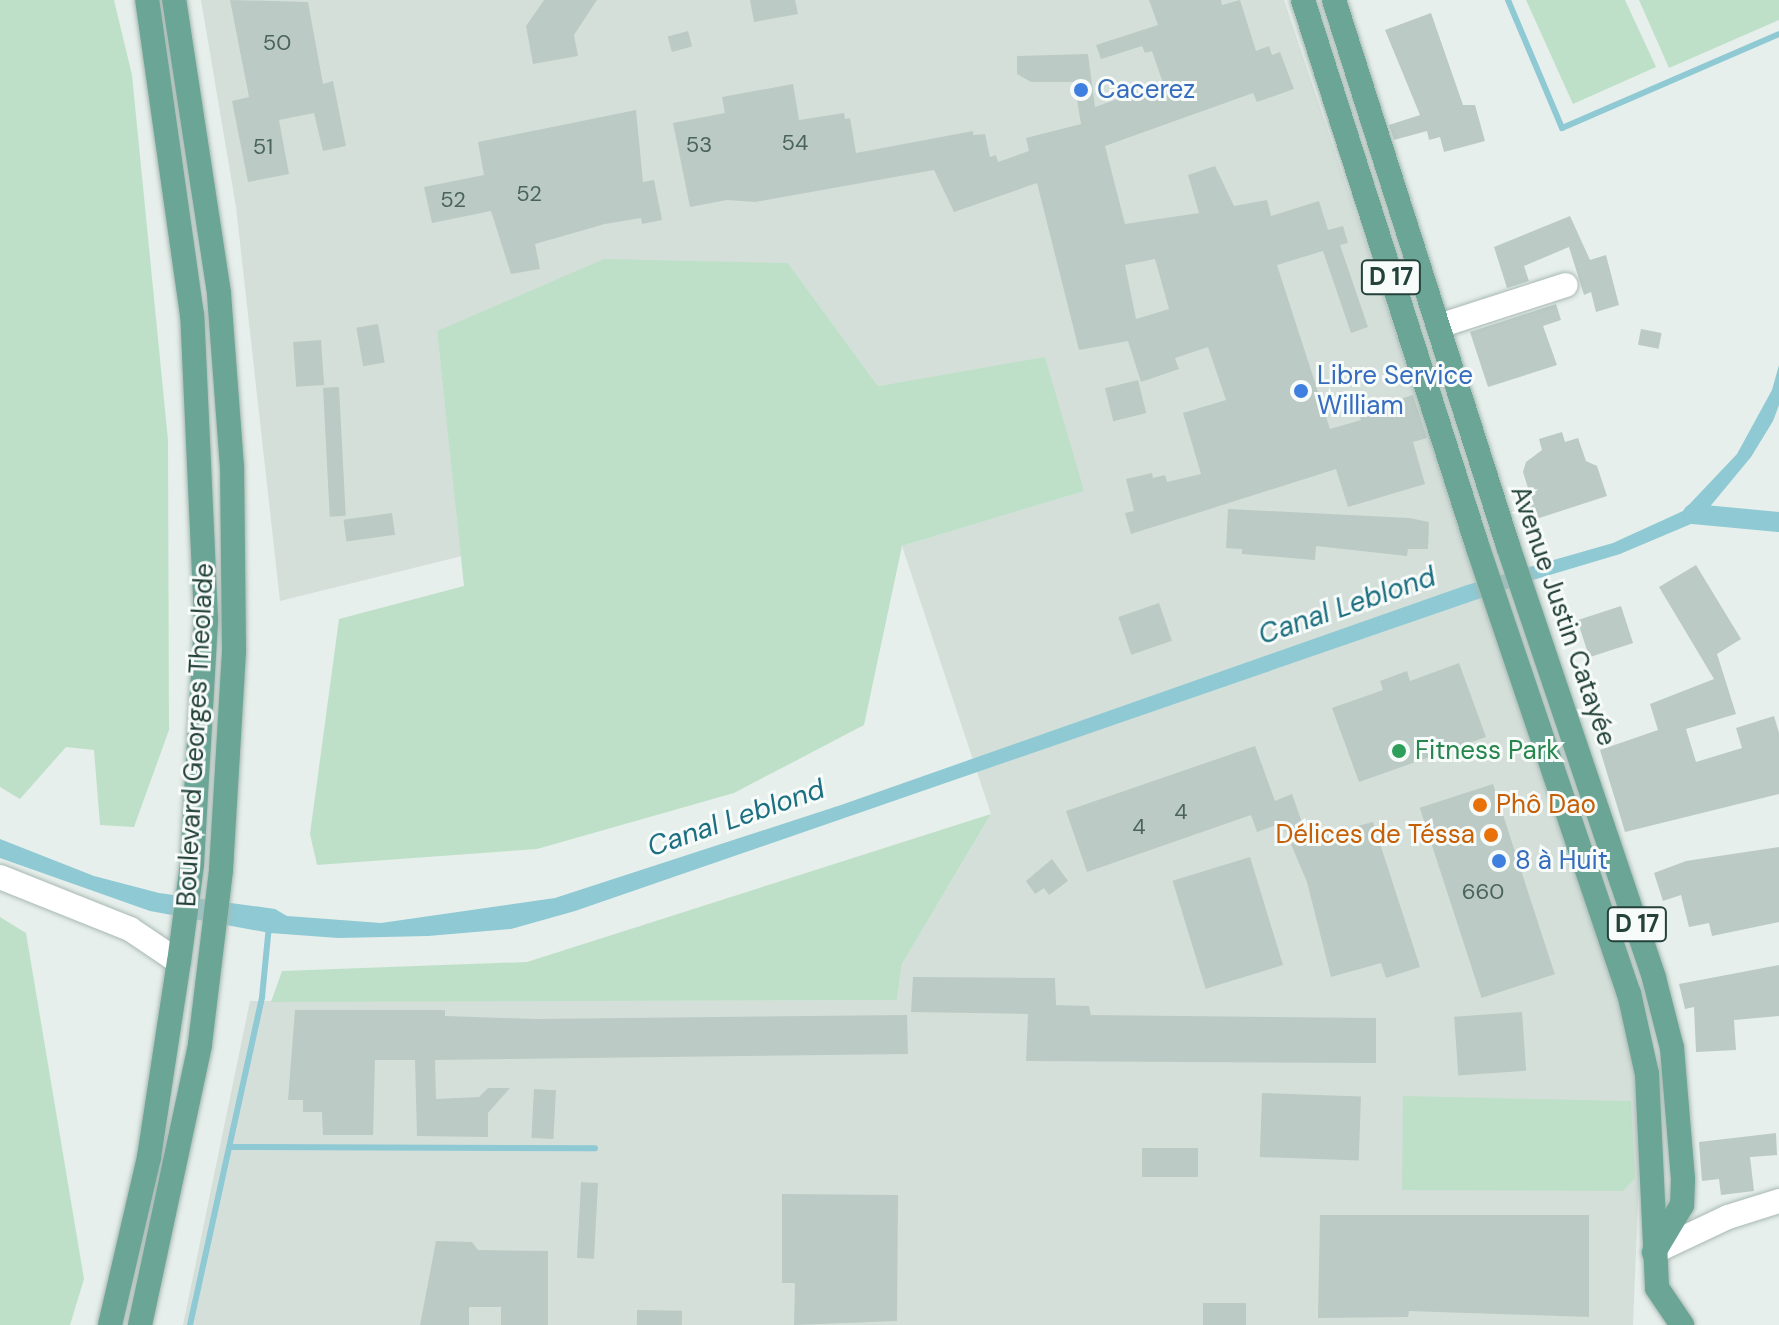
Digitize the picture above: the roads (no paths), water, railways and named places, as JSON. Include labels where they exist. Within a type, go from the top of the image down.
[{"type":"main road","name":"Boulevard Georges Theolade","points":[[110,1325],[149,1157],[179,962],[192,864],[206,618],[204,514],[192,315],[147,0]]},
{"type":"main road","name":"Boulevard Georges Theolade","points":[[140,1325],[200,1044],[221,870],[234,651],[232,467],[208,203],[174,0]]},
{"type":"main road","name":"D 17","points":[[1303,0],[1499,610],[1629,993],[1647,1074],[1657,1288],[1682,1325]]},
{"type":"main road","name":"Avenue Justin Catayée","points":[[1334,0],[1508,546],[1632,907],[1672,1048],[1682,1205],[1654,1252]]},
{"type":"street","points":[[1439,326],[1566,285]]},
{"type":"street","points":[[0,877],[130,929],[179,962]]},
{"type":"street","points":[[1654,1252],[1728,1217],[1779,1201]]},
{"type":"water","points":[[1779,365],[1779,405],[1773,421],[1751,457],[1698,521],[1620,554],[1533,580],[575,911],[511,929],[428,936],[338,938],[270,933],[150,911],[0,858],[0,839],[94,876],[159,893],[275,909],[287,916],[381,923],[555,898],[841,805],[1467,585],[1613,543],[1683,511],[1737,454],[1772,390]]},
{"type":"waterway","points":[[1508,0],[1562,128],[1779,34]]},
{"type":"waterway","points":[[1693,514],[1779,522]]},
{"type":"waterway","points":[[190,1325],[262,997],[269,925]]},
{"type":"waterway","points":[[232,1147],[595,1148]]},
{"type":"place","name":"Cacerez","points":[[1081,90]]},
{"type":"place","name":"Libre Service William","points":[[1301,391]]},
{"type":"place","name":"Fitness Park","points":[[1399,751]]},
{"type":"place","name":"Phô Dao","points":[[1480,805]]},
{"type":"place","name":"Délices de Téssa","points":[[1491,835]]},
{"type":"place","name":"8 à Huit","points":[[1499,861]]},
{"type":"water label","name":"Canal Leblond","points":[[1347,606]]},
{"type":"water label","name":"Canal Leblond","points":[[736,818]]}]
